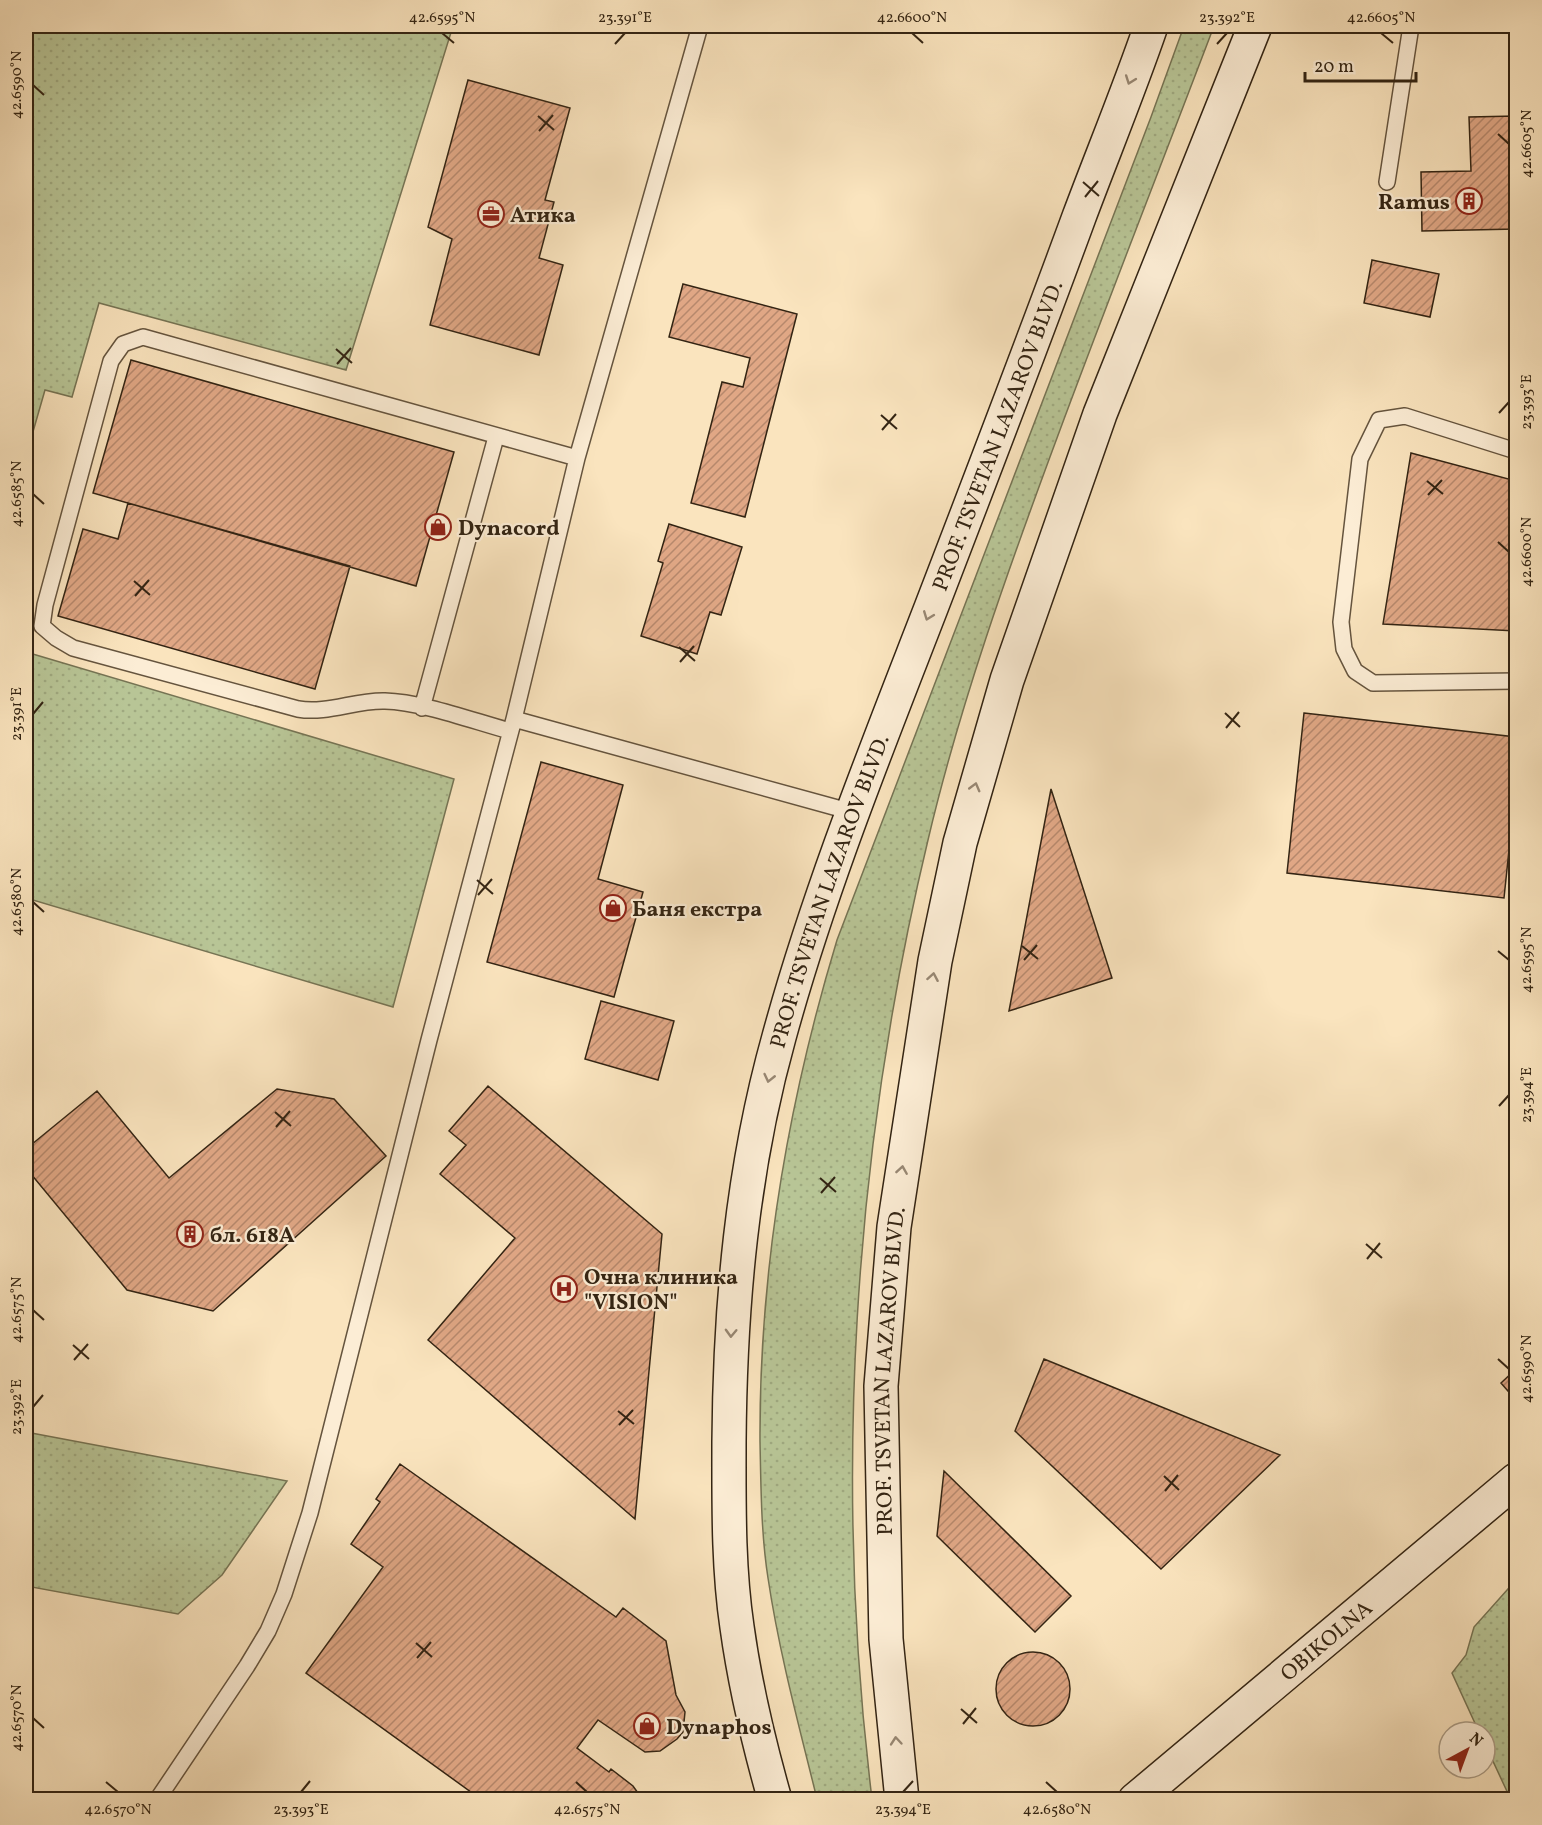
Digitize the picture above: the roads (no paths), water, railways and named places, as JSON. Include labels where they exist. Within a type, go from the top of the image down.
[{"type":"main road","name":"PROF. TSVETAN LAZAROV BLVD.","points":[[902,1800],[886,1639],[881,1386],[894,1227],[935,961],[960,843],[1007,680],[1100,414],[1254,26]]},
{"type":"main road","name":"PROF. TSVETAN LAZAROV BLVD.","points":[[775,1800],[765,1764],[737,1629],[731,1566],[729,1503],[732,1315],[740,1233],[777,1042],[808,938],[852,812],[1003,422],[1144,28]]},
{"type":"main road","name":"OBIKOLNA","points":[[1135,1800],[1516,1480]]},
{"type":"lane","points":[[157,1800],[268,1631],[284,1594],[310,1513],[429,1040],[512,725],[577,458],[700,26]]},
{"type":"lane","points":[[1387,182],[1411,26]]},
{"type":"lane","points":[[577,458],[143,337],[123,344],[111,361],[45,605],[42,626],[73,648],[298,710],[314,712],[363,702],[384,701],[512,725],[852,812]]},
{"type":"lane","points":[[1516,451],[1406,416],[1379,420],[1360,459],[1341,622],[1344,649],[1355,671],[1373,683],[1516,681]]},
{"type":"lane","points":[[422,708],[496,437]]},
{"type":"place","name":"Ramus","points":[[1469,201]]},
{"type":"place","name":"Атика","points":[[491,214]]},
{"type":"place","name":"Dynacord","points":[[438,527]]},
{"type":"place","name":"Баня екстра","points":[[613,908]]},
{"type":"place","name":"бл. 618А","points":[[190,1234]]},
{"type":"place","name":"Очна клиника \"VISION\"","points":[[564,1289]]},
{"type":"place","name":"Dynaphos","points":[[647,1726]]}]
